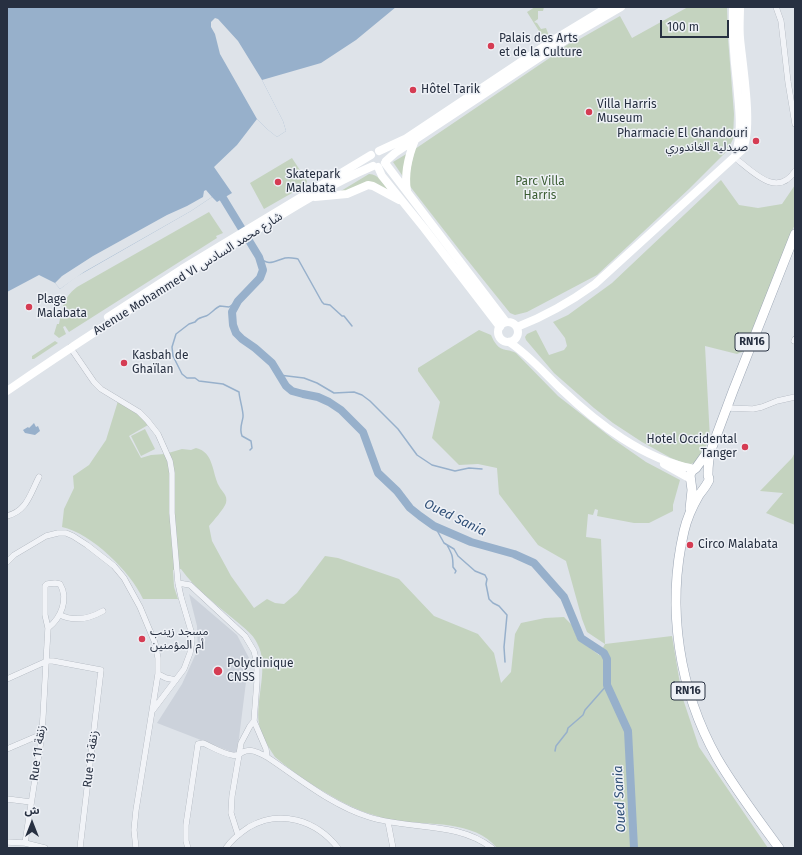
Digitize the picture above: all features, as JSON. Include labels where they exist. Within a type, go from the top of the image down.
[{"type":"main road","points":[[503,324],[407,192],[381,164],[370,162],[370,155],[405,139],[555,39],[608,7]]},
{"type":"main road","name":"Avenue Mohammed VI شارع محمد السادس","points":[[254,229],[349,177],[381,164],[578,32],[621,7]]},
{"type":"main road","points":[[733,7],[733,36],[740,126],[739,142],[734,157]]},
{"type":"main road","points":[[517,327],[558,309],[577,298],[744,147],[748,130],[739,26],[740,7]]},
{"type":"main road","points":[[407,192],[406,168],[415,140]]},
{"type":"main road","points":[[379,151],[385,156],[381,164],[382,176],[503,324]]},
{"type":"main road","name":"Avenue Mohammed VI شارع محمد السادس","points":[[7,391],[70,347],[370,155]]},
{"type":"main road","points":[[310,199],[347,194],[368,185],[374,186],[404,203]]},
{"type":"main road","name":"RN16","points":[[708,474],[711,450],[795,234]]},
{"type":"main road","name":"Avenue Mohammed VI شارع محمد السادس","points":[[7,384],[175,274],[236,240]]},
{"type":"main road","points":[[530,358],[518,336],[517,327],[513,323],[503,324],[498,331],[502,340],[509,342],[530,358],[562,391],[598,421],[637,447],[654,456],[672,464],[695,469],[703,469],[708,474],[709,478],[706,485],[698,487],[694,486],[690,480],[674,471],[654,456]]},
{"type":"main road","points":[[509,342],[513,341],[518,336]]},
{"type":"main road","name":"RN16","points":[[695,469],[706,454],[711,450]]},
{"type":"main road","points":[[690,480],[690,473],[695,469]]},
{"type":"main road","name":"RN16","points":[[690,480],[692,490],[689,503],[690,511]]},
{"type":"main road","name":"RN16","points":[[706,485],[690,511],[684,532],[677,577],[676,600],[679,645],[687,687],[695,710],[718,758],[750,808],[779,848]]},
{"type":"street","points":[[776,7],[781,22],[788,82],[795,124]]},
{"type":"street","points":[[734,157],[761,178],[771,183],[784,182],[791,178],[795,171]]},
{"type":"street","points":[[70,347],[94,382],[101,389],[139,412],[147,420],[158,434],[165,449],[172,473],[172,513],[178,582],[192,640],[188,660],[176,680],[152,711]]},
{"type":"street","points":[[727,408],[753,409],[795,397]]},
{"type":"street","points":[[7,516],[23,508],[39,477]]},
{"type":"street","points":[[7,562],[14,555],[46,536],[66,533],[73,536],[105,558],[124,578],[145,618],[157,650],[158,674],[136,810],[134,830],[136,848]]},
{"type":"street","points":[[178,582],[190,585],[245,636],[252,646],[256,657],[257,670],[254,721],[266,749],[267,756]]},
{"type":"street","name":"Rue 11 زنقة","points":[[25,843],[42,734],[47,661],[48,628],[45,606],[45,586],[47,584],[58,584],[62,589],[62,610],[60,615]]},
{"type":"street","points":[[48,628],[60,615],[71,619],[91,618],[103,611]]},
{"type":"street","points":[[7,679],[47,661]]},
{"type":"street","name":"Rue 13 زنقة","points":[[47,661],[101,670],[80,848]]},
{"type":"street","points":[[158,674],[166,678],[176,680]]},
{"type":"street","points":[[238,835],[231,813],[231,805],[240,749],[244,736],[254,721]]},
{"type":"street","points":[[7,750],[42,734]]},
{"type":"street","points":[[188,848],[185,832],[198,744],[202,743],[231,755],[254,750],[267,756],[340,805],[368,817],[388,822],[456,831],[480,840],[492,848]]},
{"type":"street","points":[[7,799],[31,802]]},
{"type":"street","points":[[226,848],[234,838],[257,823],[274,818],[298,820],[316,829],[329,838],[338,848]]},
{"type":"street","points":[[388,822],[393,848]]},
{"type":"street","points":[[7,842],[25,843],[45,848]]},
{"type":"shaded area","name":"Polyclinique CNSS","points":[[189,594],[237,635],[249,658],[237,754],[157,723],[182,684],[198,649],[197,626]]},
{"type":"green space","points":[[535,7],[544,7],[543,11],[538,11],[538,19],[534,22],[537,23],[541,29],[546,28],[549,36],[544,39],[527,12]]},
{"type":"green space","name":"Parc Villa Harris","points":[[688,7],[727,7],[734,114],[733,139],[727,151],[689,189],[597,275],[527,312],[515,315],[510,313],[409,185],[409,175],[415,149],[576,39],[578,40],[620,16],[632,38]]},
{"type":"green space","points":[[408,153],[404,178],[393,162]]},
{"type":"green space","name":"Skatepark Malabata","points":[[292,158],[307,181],[306,185],[264,209],[250,183]]},
{"type":"green space","points":[[369,174],[376,176],[389,191],[375,185],[336,194]]},
{"type":"green space","points":[[721,180],[739,205],[758,208],[782,204],[795,185],[795,224],[744,351],[737,354],[705,346],[710,439],[699,459],[691,464],[671,458],[642,442],[613,423],[554,373],[525,337],[527,334],[536,330],[549,355],[564,350],[567,346],[565,338],[553,322],[568,315],[612,283]]},
{"type":"green space","points":[[209,212],[223,233],[216,236],[217,238],[69,332],[65,326],[63,327],[66,334],[59,338],[54,334],[57,324],[59,324],[62,308],[66,299],[68,295],[77,287]]},
{"type":"green space","points":[[479,330],[491,335],[499,347],[516,353],[558,396],[613,439],[646,462],[680,480],[673,505],[673,511],[649,523],[634,523],[597,516],[598,510],[595,509],[593,515],[588,514],[586,537],[601,539],[605,644],[587,632],[566,561],[538,545],[499,494],[497,468],[478,464],[459,465],[432,438],[440,402],[418,371],[418,368]]},
{"type":"green space","points":[[55,341],[58,343],[32,359],[32,356]]},
{"type":"green space","points":[[118,401],[138,414],[148,425],[129,436],[141,458],[151,455],[165,454],[182,449],[191,450],[196,448],[202,450],[209,458],[219,486],[226,500],[223,508],[209,526],[212,541],[231,576],[254,608],[267,599],[275,603],[284,604],[297,593],[325,556],[338,558],[399,579],[434,616],[478,634],[494,653],[501,683],[511,672],[515,634],[521,623],[545,618],[564,617],[573,626],[577,638],[599,655],[605,644],[672,636],[682,696],[699,747],[768,848],[497,848],[488,839],[464,828],[389,820],[358,810],[346,804],[307,781],[284,765],[275,757],[266,742],[260,728],[258,714],[262,672],[261,652],[255,640],[245,628],[214,603],[181,569],[173,570],[174,587],[178,599],[143,599],[129,577],[109,555],[85,537],[62,527],[64,509],[74,488],[73,476],[89,465],[106,440]]},
{"type":"green space","points":[[145,429],[155,449],[141,456],[131,436]]},
{"type":"green space","points":[[795,452],[795,525],[766,513],[783,493],[760,491],[792,458]]},
{"type":"water","points":[[7,7],[396,7],[356,40],[321,63],[262,80],[283,121],[286,131],[277,137],[257,119],[237,145],[214,167],[232,193],[217,202],[212,197],[191,211],[76,277],[60,289],[55,283],[39,275],[7,292]]},
{"type":"water","points":[[34,423],[36,427],[38,426],[40,431],[35,435],[25,433],[23,430],[28,427],[29,428]]},
{"type":"pier","points":[[215,18],[218,19],[238,41],[262,80],[283,121],[286,131],[277,137],[257,119],[220,54],[215,34],[211,27],[211,22]]},
{"type":"pier","points":[[206,190],[212,197],[191,211],[84,272],[60,289],[55,283],[62,276],[93,256],[203,197],[204,191]]},
{"type":"waterway","name":"Oued Sania","points":[[223,198],[259,257],[263,270],[260,278],[238,301],[232,312],[233,325],[236,333],[272,363],[286,386],[292,391],[318,397],[341,410],[363,432],[378,473],[397,491],[410,508],[420,516],[434,526],[471,542],[514,554],[534,563],[564,597],[581,638],[604,653],[607,659],[607,685],[628,731],[634,848]]},
{"type":"waterway","points":[[259,257],[269,263],[287,258],[298,259],[322,302],[330,305],[342,316],[344,316],[352,326]]},
{"type":"waterway","points":[[238,301],[229,307],[220,306],[208,315],[198,318],[195,322],[189,324],[176,334],[172,347],[173,356],[182,374],[187,378],[195,378],[199,381],[223,384],[239,392],[243,415],[241,433],[242,436],[251,441],[252,448],[250,450]]},
{"type":"waterway","points":[[279,375],[304,378],[317,383],[334,393],[354,392],[362,395],[398,429],[417,455],[432,465],[455,471],[469,468],[482,469]]},
{"type":"waterway","points":[[434,525],[444,543],[454,549],[458,556],[475,571],[485,575],[487,579],[486,584],[489,599],[499,606],[507,615],[504,647],[505,662]]},
{"type":"waterway","points":[[447,545],[452,555],[453,567],[456,571],[455,573]]},
{"type":"waterway","points":[[555,751],[556,746],[567,732],[568,728],[583,715],[585,710],[607,685]]},
{"type":"place","name":"Palais des Arts et de la Culture","points":[[491,46]]},
{"type":"place","name":"Hôtel Tarik","points":[[413,90]]},
{"type":"place","name":"Villa Harris Museum","points":[[589,112]]},
{"type":"place","name":"Pharmacie El Ghandouri صيدلية الغاندوري","points":[[756,141]]},
{"type":"place","name":"Skatepark Malabata","points":[[278,182]]},
{"type":"place","name":"Plage Malabata","points":[[29,307]]},
{"type":"place","name":"Kasbah de Ghaïlan","points":[[124,363]]},
{"type":"place","name":"Hotel Occidental Tanger","points":[[745,447]]},
{"type":"place","name":"Circo Malabata","points":[[690,545]]},
{"type":"place","name":"مسجد زينب أم المؤمنين","points":[[142,639]]},
{"type":"place","name":"Polyclinique CNSS","points":[[218,671]]}]
